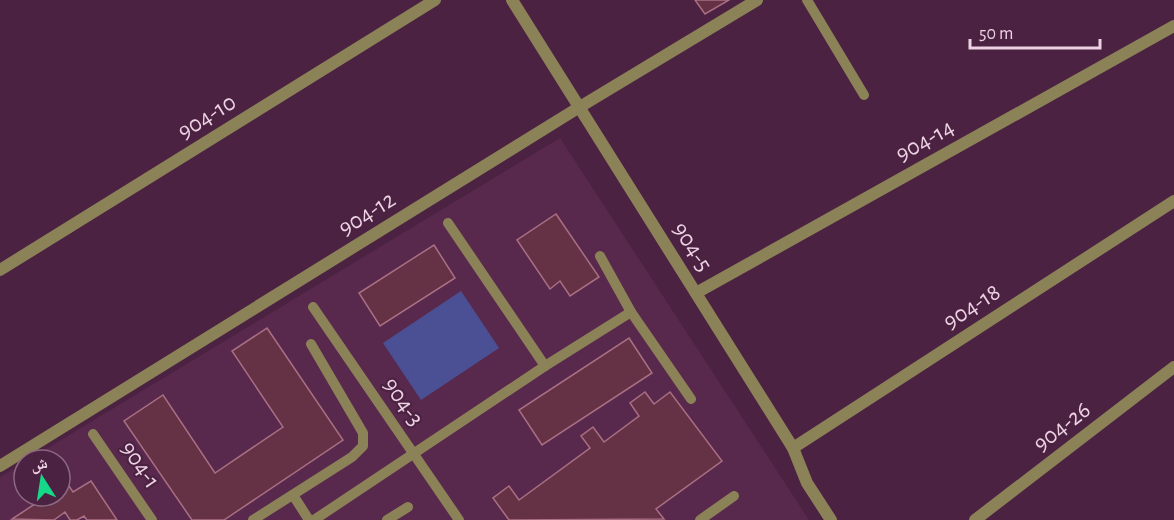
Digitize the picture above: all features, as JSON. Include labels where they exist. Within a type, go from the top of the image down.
[{"type":"street","name":"904-10","points":[[0,270],[435,0]]},
{"type":"street","name":"904-5","points":[[512,0],[792,448],[807,483],[831,520]]},
{"type":"street","name":"904-12","points":[[0,466],[578,108],[757,0]]},
{"type":"street","name":"904-14","points":[[696,293],[1174,26]]},
{"type":"street","name":"904-18","points":[[792,448],[1174,201]]},
{"type":"street","name":"904-26","points":[[975,520],[1174,367]]},
{"type":"lane","points":[[807,0],[864,95]]},
{"type":"lane","points":[[448,223],[545,366]]},
{"type":"lane","points":[[600,256],[631,312],[691,399]]},
{"type":"lane","name":"904-3","points":[[313,307],[459,520]]},
{"type":"lane","points":[[314,520],[545,366],[631,312]]},
{"type":"lane","points":[[253,520],[352,457],[363,446],[363,433],[311,344]]},
{"type":"lane","name":"904-1","points":[[93,434],[152,520]]},
{"type":"lane","points":[[293,495],[309,520]]},
{"type":"lane","points":[[700,520],[734,496]]},
{"type":"lane","points":[[387,520],[408,507]]},
{"type":"shaded area","points":[[560,138],[809,520],[0,520],[0,477],[12,470],[12,508],[72,508],[72,448],[48,448]]},
{"type":"shaded area","points":[[461,291],[499,348],[421,400],[383,343]]},
{"type":"building","points":[[695,0],[729,0],[705,14]]},
{"type":"building","points":[[556,214],[599,277],[570,296],[560,281],[550,289],[517,240]]},
{"type":"building","points":[[434,245],[455,278],[380,326],[359,293]]},
{"type":"building","points":[[267,328],[343,440],[224,520],[192,520],[124,421],[163,395],[215,473],[283,427],[232,351]]},
{"type":"building","points":[[629,338],[652,373],[542,445],[519,410]]},
{"type":"building","points":[[645,392],[654,404],[670,392],[722,461],[656,509],[664,519],[509,520],[493,498],[509,486],[519,500],[590,448],[581,436],[593,427],[604,442],[639,416],[630,403]]},
{"type":"building","points":[[91,481],[117,520],[87,520],[84,516],[77,520],[70,520],[65,512],[54,520],[12,519],[29,508],[72,508],[72,490]]}]
